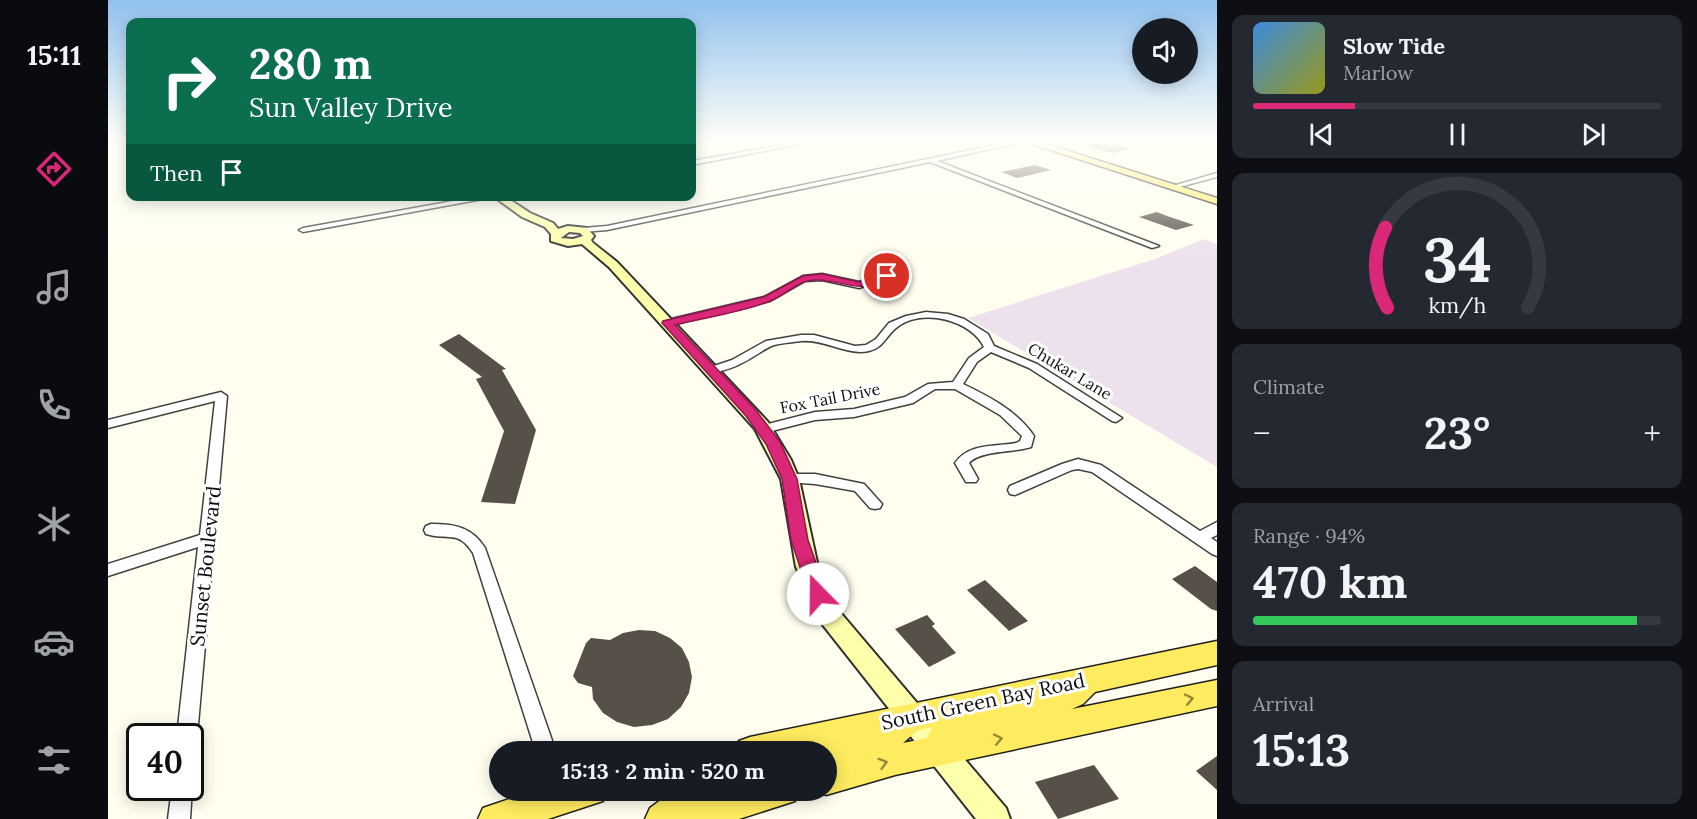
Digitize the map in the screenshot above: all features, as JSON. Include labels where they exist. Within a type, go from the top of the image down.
[{"type":"main road","points":[[1161,181],[1217,195]]},
{"type":"main road","points":[[1163,181],[1217,201]]},
{"type":"main road","name":"South Green Bay Road","points":[[800,741],[1217,653]]},
{"type":"main road","points":[[940,750],[941,738],[946,729],[956,724],[1038,708],[1079,691],[1092,678]]},
{"type":"main road","points":[[837,776],[940,750],[1217,693]]},
{"type":"main road","points":[[837,751],[886,738],[912,716]]},
{"type":"main road","points":[[661,819],[686,801]]},
{"type":"main road","points":[[683,819],[746,801]]},
{"type":"main road","points":[[494,819],[562,803]]},
{"type":"street","points":[[560,238],[829,181]]},
{"type":"street","points":[[986,181],[1155,246]]},
{"type":"street","points":[[1177,186],[1194,181]]},
{"type":"street","points":[[303,230],[468,201]]},
{"type":"street","points":[[504,201],[526,215],[549,225],[560,238],[621,274]]},
{"type":"street","points":[[513,206],[583,234],[594,250],[617,266],[621,274],[764,429],[782,460],[789,479],[800,540],[818,594],[838,628],[995,819]]},
{"type":"street","points":[[667,323],[767,299],[803,279],[822,277],[859,285],[893,274]]},
{"type":"street","name":"Chukar Lane","points":[[712,370],[736,362],[770,343],[814,338],[855,349],[868,348],[880,341],[899,321],[926,315],[948,317],[984,336],[990,348],[1033,366],[1116,418]]},
{"type":"street","points":[[971,479],[962,463],[965,457],[972,452],[1015,449],[1026,444],[1028,436],[1022,427],[990,403],[957,385],[973,360],[990,348]]},
{"type":"street","name":"Fox Tail Drive","points":[[764,429],[815,416],[854,413],[909,400],[932,386],[957,385]]},
{"type":"street","name":"Sunset Boulevard","points":[[108,424],[221,396],[189,723]]},
{"type":"street","points":[[1015,490],[1078,464],[1096,468],[1217,550]]},
{"type":"street","points":[[789,479],[816,480],[859,487],[875,504]]},
{"type":"street","points":[[1199,538],[1217,528]]},
{"type":"street","points":[[431,530],[450,529],[460,532],[472,538],[480,552],[542,741]]},
{"type":"street","points":[[108,570],[208,538]]},
{"type":"street","points":[[179,819],[181,801]]},
{"type":"shaded area","points":[[1204,239],[1217,244],[1217,467],[968,318],[1155,259]]},
{"type":"building","points":[[1157,212],[1194,225],[1176,230],[1139,217]]},
{"type":"building","points":[[459,334],[506,369],[502,370],[536,430],[515,504],[481,502],[504,431],[476,379],[482,377],[439,345]]},
{"type":"building","points":[[1195,566],[1217,582],[1217,611],[1211,609],[1172,579]]},
{"type":"building","points":[[985,580],[1028,621],[1009,631],[967,590]]},
{"type":"building","points":[[927,615],[935,624],[932,626],[956,653],[929,667],[895,629]]},
{"type":"building","points":[[639,630],[655,631],[670,638],[682,648],[689,662],[692,677],[689,693],[681,707],[668,719],[652,725],[634,727],[617,722],[603,713],[593,699],[592,687],[578,683],[573,676],[586,643],[591,638],[610,640],[623,633]]},
{"type":"building","points":[[1217,756],[1217,790],[1196,771]]},
{"type":"building","points":[[1094,765],[1119,799],[1058,819],[1035,782]]},
{"type":"route","points":[[818,594],[807,567],[800,540],[795,500],[789,479],[773,442],[750,412],[667,323],[767,299],[796,280],[822,277],[859,285],[887,276]]}]
